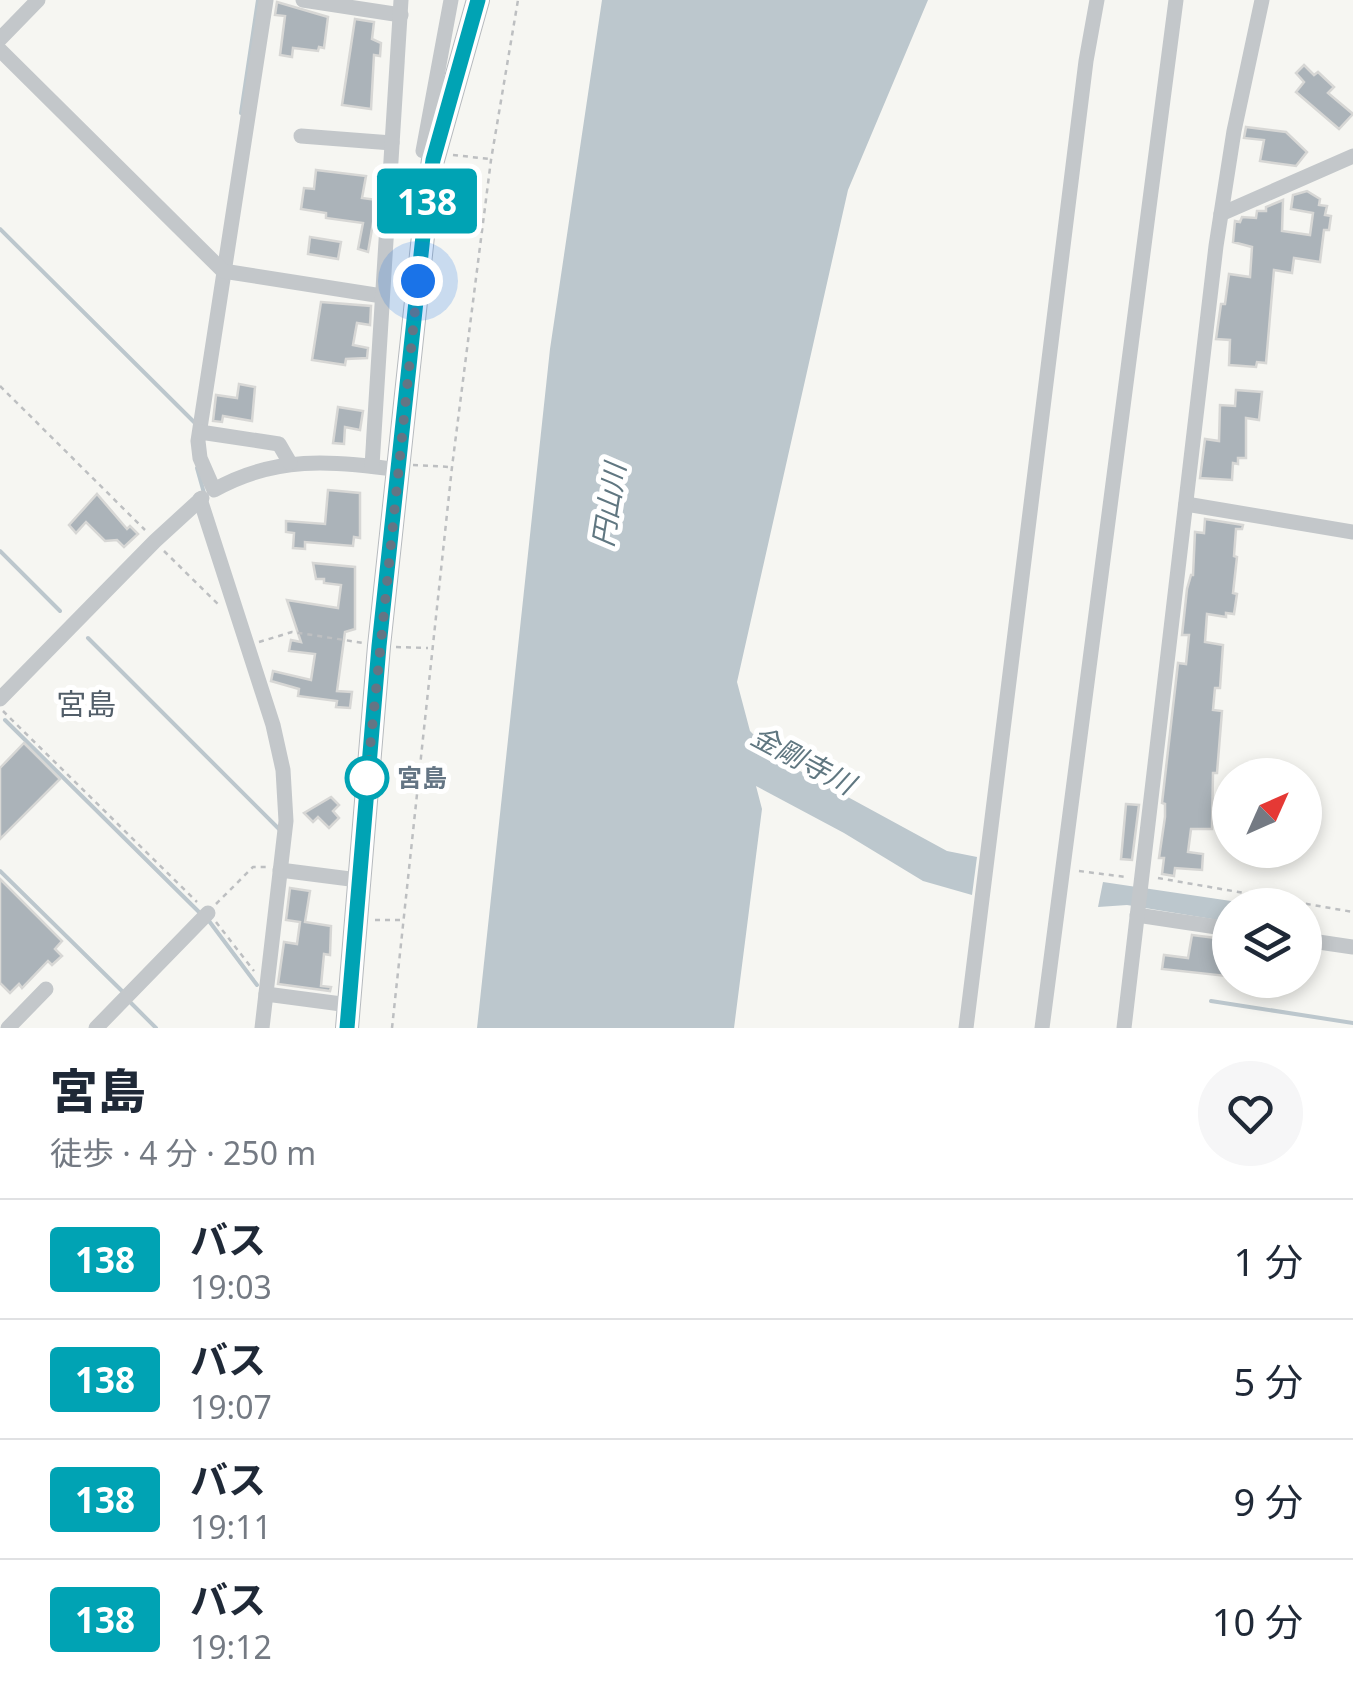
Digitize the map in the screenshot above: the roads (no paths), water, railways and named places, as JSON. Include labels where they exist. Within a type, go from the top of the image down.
[{"type":"main road","points":[[347,1028],[379,646],[429,152],[478,0]]},
{"type":"street","points":[[0,39],[38,0]]},
{"type":"street","points":[[262,1028],[271,995],[287,812],[281,759],[205,496],[200,432],[266,0]]},
{"type":"street","points":[[303,0],[401,8],[372,466]]},
{"type":"street","points":[[302,136],[429,152],[451,0]]},
{"type":"street","points":[[966,1028],[1086,61],[1097,0]]},
{"type":"street","points":[[1042,1028],[1176,0]]},
{"type":"street","points":[[1124,1028],[1221,214],[1262,0]]},
{"type":"street","points":[[0,50],[223,271],[382,296]]},
{"type":"street","points":[[1221,214],[1353,156]]},
{"type":"street","points":[[200,432],[279,444],[290,463]]},
{"type":"street","points":[[0,698],[150,536],[205,496],[260,469],[290,463],[399,467]]},
{"type":"street","points":[[1186,504],[1353,532]]},
{"type":"street","points":[[283,870],[358,880]]},
{"type":"street","points":[[99,1027],[208,912]]},
{"type":"street","points":[[1138,914],[1212,926]]},
{"type":"street","points":[[1322,942],[1353,947]]},
{"type":"street","points":[[3,1027],[46,989]]},
{"type":"street","points":[[271,995],[349,1005]]},
{"type":"water","name":"円山川","points":[[602,0],[928,0],[848,190],[737,682],[750,731],[778,759],[947,851],[977,857],[972,895],[923,881],[756,786],[762,809],[734,1028],[477,1028],[550,349]]},
{"type":"water","points":[[1103,882],[1212,898],[1212,919],[1127,905],[1098,907]]},
{"type":"waterway","points":[[241,113],[258,0]]},
{"type":"waterway","points":[[0,229],[195,423]]},
{"type":"waterway","points":[[197,468],[204,493]]},
{"type":"waterway","points":[[0,551],[60,611]]},
{"type":"waterway","points":[[88,638],[280,830]]},
{"type":"waterway","points":[[5,720],[201,914]]},
{"type":"waterway","points":[[0,871],[123,992]]},
{"type":"waterway","points":[[209,921],[257,985]]},
{"type":"waterway","points":[[1211,1001],[1353,1023]]},
{"type":"waterway","points":[[131,1003],[156,1028]]},
{"type":"place","name":"宮島","points":[[367,778]]},
{"type":"district","name":"宮島","points":[[86,705]]},
{"type":"water label","name":"金剛寺川","points":[[803,760]]}]
